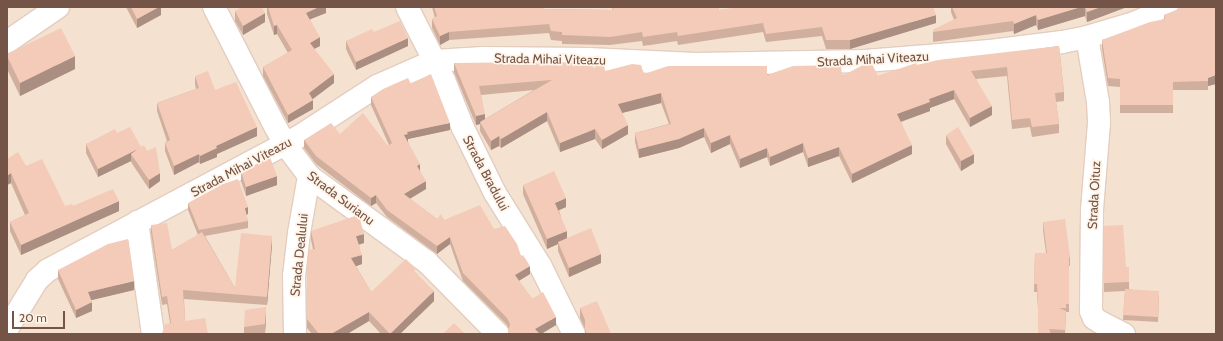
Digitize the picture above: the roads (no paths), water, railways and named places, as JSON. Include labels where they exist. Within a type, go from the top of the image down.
[{"type":"street","points":[[7,42],[58,7]]},
{"type":"street","name":"Strada Surianu","points":[[214,7],[285,144],[309,176],[427,262],[498,334]]},
{"type":"street","name":"Strada Bradului","points":[[407,7],[434,61],[463,128],[495,193],[541,267],[574,334]]},
{"type":"street","name":"Strada Mihai Viteazu","points":[[7,329],[37,280],[48,270],[285,144],[377,86],[434,61],[483,58],[588,59],[696,64],[865,61],[990,51],[1062,42],[1087,37],[1134,23],[1171,7]]},
{"type":"street","name":"Strada Oituz","points":[[1087,37],[1098,102],[1099,123],[1092,210],[1091,311],[1094,318],[1124,334]]},
{"type":"street","name":"Strada Dealului","points":[[295,334],[294,276],[299,233],[309,176]]},
{"type":"street","points":[[137,222],[153,334]]}]
